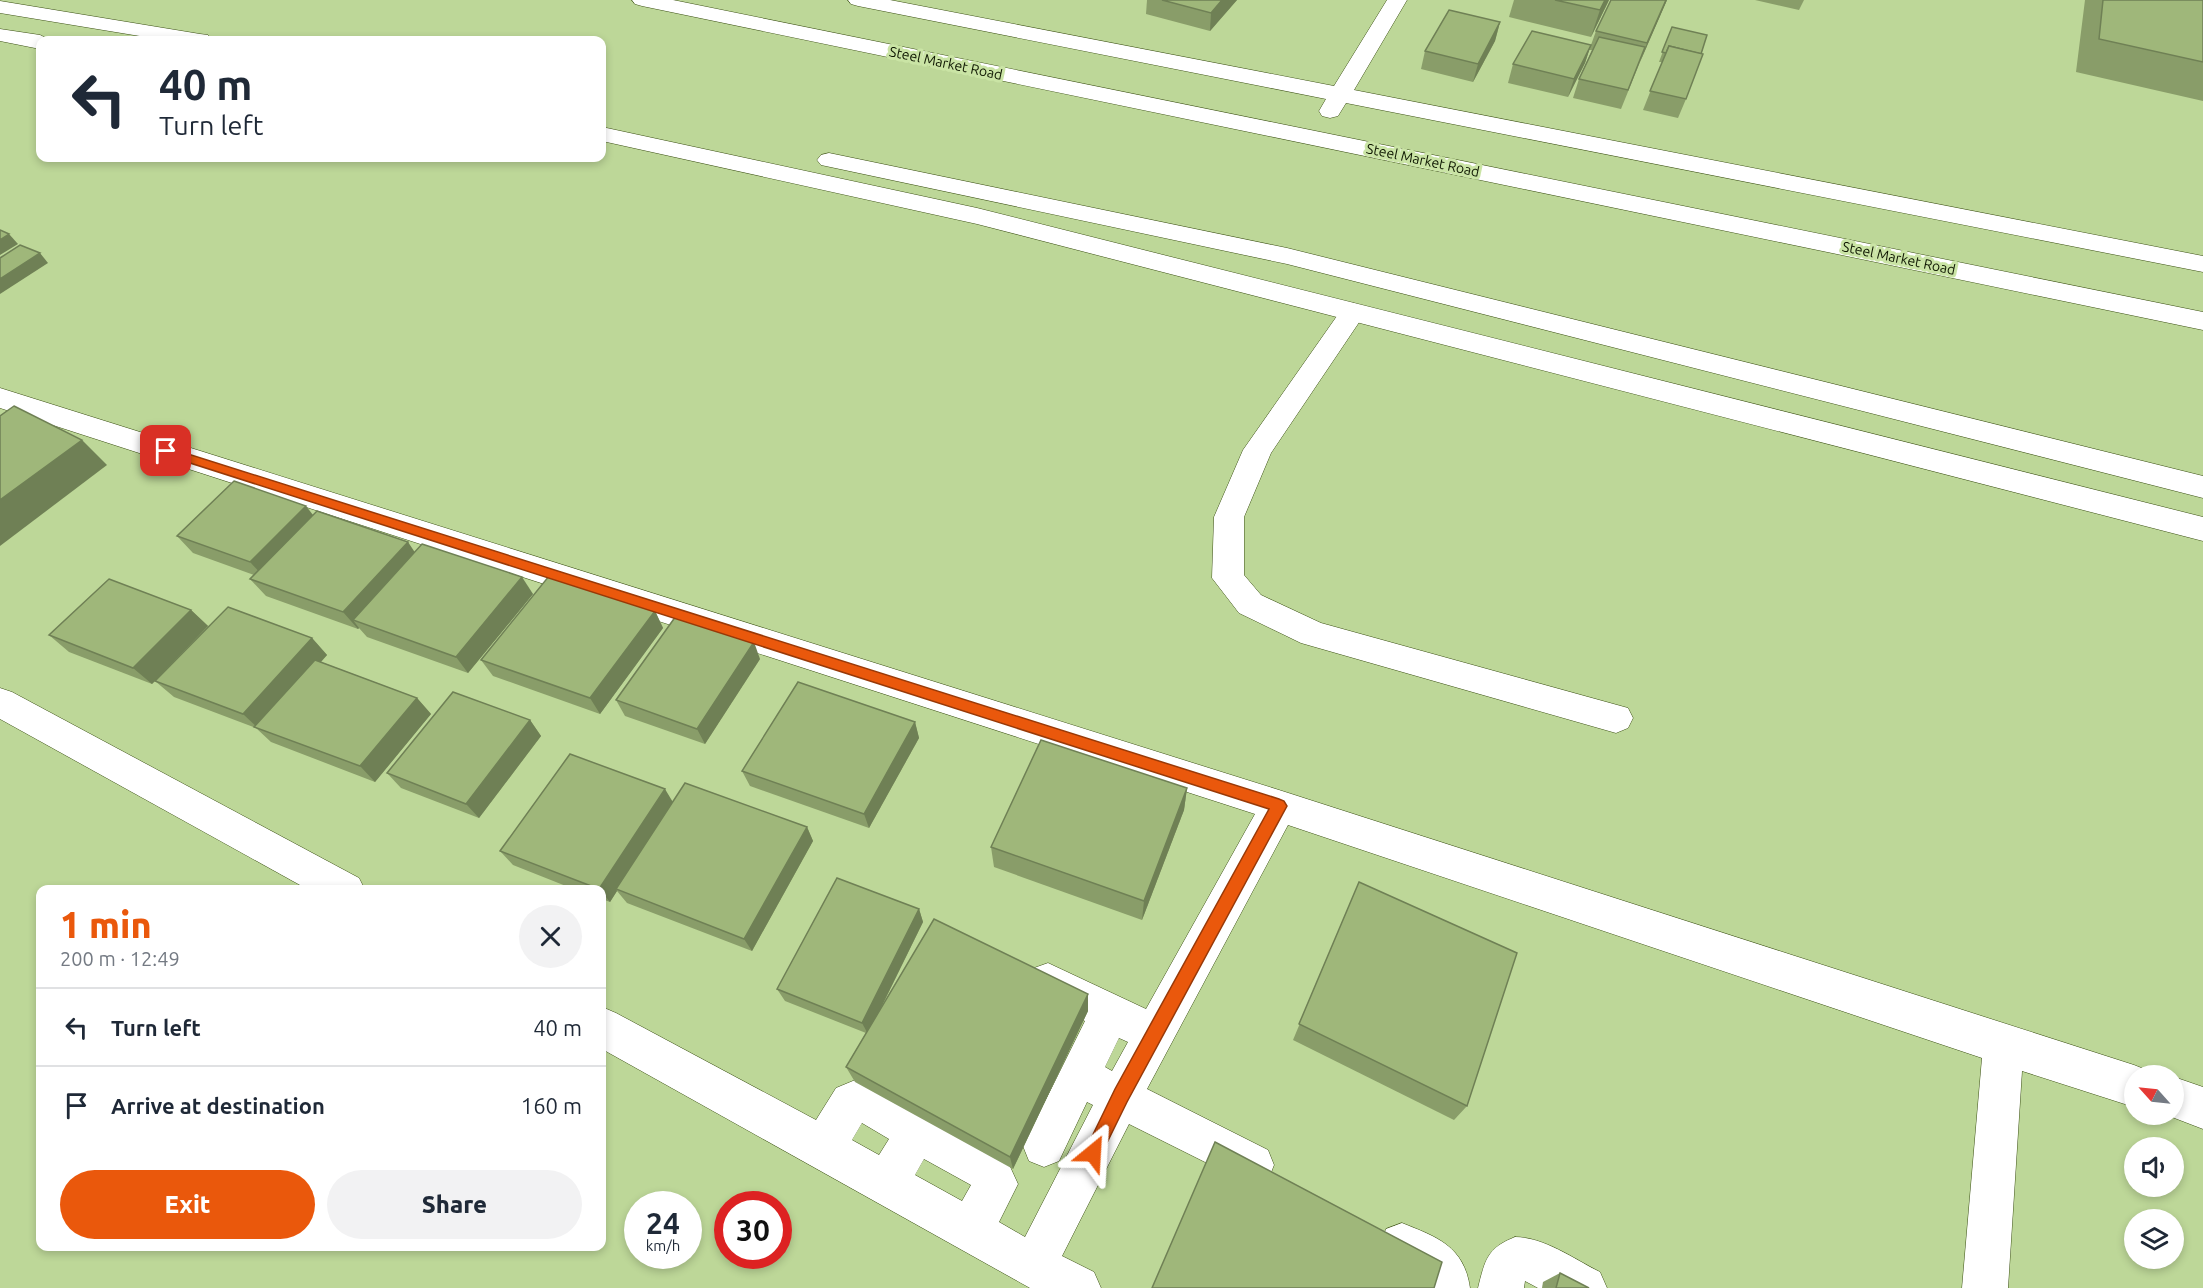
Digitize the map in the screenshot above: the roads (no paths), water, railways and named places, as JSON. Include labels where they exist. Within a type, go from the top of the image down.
[{"type":"main road","name":"Steel Market Road","points":[[642,0],[2203,321]]},
{"type":"main road","points":[[858,0],[2203,264]]},
{"type":"main road","points":[[1315,138],[1339,94],[1397,0]]},
{"type":"main road","points":[[8,5],[178,36]]},
{"type":"main road","points":[[0,36],[36,41]]},
{"type":"main road","points":[[606,114],[1287,256],[2203,487]]},
{"type":"main road","points":[[606,135],[977,216],[2203,529]]},
{"type":"main road","points":[[1353,312],[1258,450],[1229,517],[1228,578],[1250,604],[1313,634],[1616,718]]},
{"type":"main road","points":[[2,401],[1279,806],[2124,1083]]},
{"type":"main road","points":[[0,702],[337,885]]},
{"type":"main road","points":[[1034,1266],[1121,1095],[1279,806]]},
{"type":"main road","points":[[1018,968],[1155,1034]]},
{"type":"main road","points":[[1062,1111],[1110,1012]]},
{"type":"main road","points":[[606,1029],[824,1147],[1034,1266],[1078,1288]]},
{"type":"main road","points":[[1985,1288],[2003,1045]]},
{"type":"main road","points":[[1062,1111],[1121,1095],[1284,1182]]},
{"type":"main road","points":[[824,1147],[850,1103],[860,1099],[991,1173],[996,1184],[970,1230]]},
{"type":"main road","points":[[2184,1101],[2203,1108]]},
{"type":"main road","points":[[1062,1111],[1102,1134]]},
{"type":"main road","points":[[887,1184],[916,1132]]},
{"type":"main road","points":[[1366,1225],[1438,1264],[1447,1280],[1447,1288]]},
{"type":"main road","points":[[1501,1288],[1505,1269],[1515,1259],[1528,1259],[1584,1288]]}]
